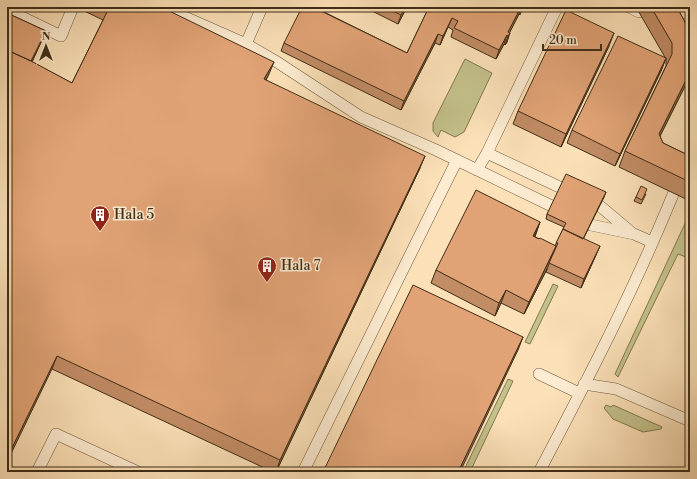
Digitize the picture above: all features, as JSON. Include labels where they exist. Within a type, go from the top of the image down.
[{"type":"lane","points":[[7,10],[61,36],[73,7]]},
{"type":"lane","points":[[162,7],[246,44],[277,62],[361,117],[457,160],[591,225],[634,234],[652,242]]},
{"type":"lane","points":[[246,44],[262,7]]},
{"type":"lane","points":[[477,170],[487,153],[557,7]]},
{"type":"lane","points":[[670,20],[690,26]]},
{"type":"lane","points":[[487,153],[600,206],[634,234]]},
{"type":"lane","points":[[303,472],[457,160]]},
{"type":"lane","points":[[539,472],[604,345],[674,192]]},
{"type":"lane","points":[[539,374],[581,389],[616,389],[690,421]]},
{"type":"lane","points":[[37,472],[56,434],[138,472]]},
{"type":"shaded area","points":[[465,59],[492,73],[464,132],[455,137],[441,130],[438,137],[433,131],[433,123]]},
{"type":"shaded area","points":[[689,215],[690,250],[686,257],[678,254],[618,377],[615,374]]},
{"type":"shaded area","points":[[553,284],[558,286],[530,344],[525,342]]},
{"type":"shaded area","points":[[508,379],[513,381],[470,472],[463,472]]},
{"type":"shaded area","points":[[606,405],[611,407],[613,405],[662,427],[661,429],[643,432],[613,419],[604,408]]},
{"type":"building","points":[[107,7],[161,7],[274,62],[264,79],[425,156],[280,460],[57,356],[7,458],[7,50],[72,83],[109,8]]},
{"type":"building","points":[[302,7],[323,7],[321,11],[407,53],[429,7],[521,7],[508,32],[510,33],[508,36],[507,35],[499,50],[454,28],[458,21],[452,18],[443,36],[438,34],[404,101],[284,43]]},
{"type":"building","points":[[385,7],[405,7],[401,15]]},
{"type":"building","points":[[651,7],[677,7],[690,32],[690,72],[659,134],[663,143],[690,156],[690,182],[625,151],[672,54],[672,43]]},
{"type":"building","points":[[566,10],[614,33],[566,134],[518,111]]},
{"type":"building","points":[[7,13],[46,31],[31,61],[7,50]]},
{"type":"building","points":[[618,36],[666,58],[620,154],[572,130]]},
{"type":"building","points":[[566,174],[606,192],[583,239],[563,229],[566,223],[547,214]]},
{"type":"building","points":[[641,186],[647,189],[642,200],[636,197]]},
{"type":"building","points":[[476,190],[540,222],[533,236],[556,246],[529,302],[506,290],[499,303],[436,270]]},
{"type":"building","points":[[563,229],[600,246],[584,279],[549,263]]},
{"type":"building","points":[[413,285],[523,337],[458,472],[323,472]]},
{"type":"place","name":"Hala 5","points":[[100,232]]},
{"type":"place","name":"Hala 7","points":[[267,283]]}]
